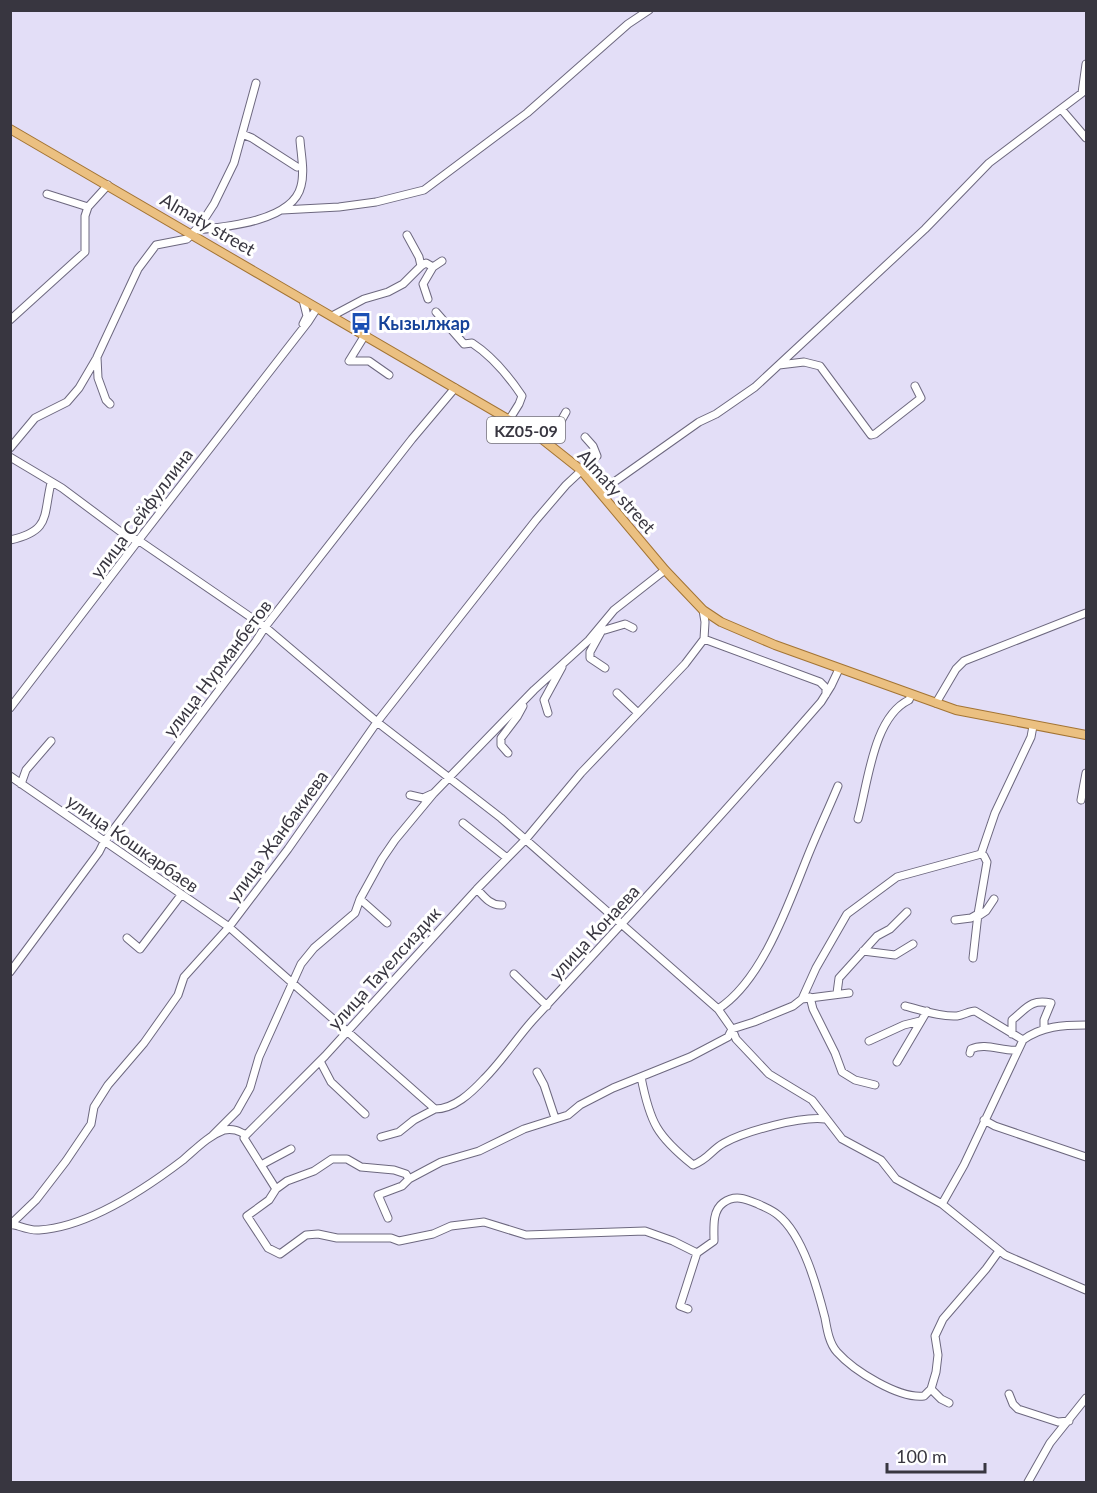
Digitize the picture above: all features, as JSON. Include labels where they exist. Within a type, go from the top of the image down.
[{"type":"main road","name":"Almaty street","points":[[10,129],[194,232],[303,300],[548,444],[581,470],[665,570],[703,610],[722,622],[748,635],[911,695],[956,710],[1028,725]]},
{"type":"main road","name":"KZ05-09","points":[[1028,725],[1086,735]]},
{"type":"street","points":[[194,232],[249,221],[282,210],[339,207],[376,202],[424,190],[527,113],[628,24],[649,10]]},
{"type":"street","points":[[600,492],[699,422],[716,414],[755,387],[925,229],[990,163],[1084,92],[1086,64]]},
{"type":"street","points":[[10,448],[35,418],[66,402],[79,388],[97,357],[138,269],[156,245],[187,239],[194,232],[225,184],[234,163],[256,83]]},
{"type":"street","points":[[1062,110],[1086,138]]},
{"type":"street","points":[[242,134],[297,167]]},
{"type":"street","points":[[282,210],[295,200],[301,188],[303,176],[300,140]]},
{"type":"street","points":[[10,320],[85,252],[87,207],[108,185]]},
{"type":"street","points":[[46,194],[87,207]]},
{"type":"street","points":[[406,235],[419,257],[421,266]]},
{"type":"street","points":[[428,299],[423,284],[433,267],[442,261]]},
{"type":"street","points":[[332,316],[364,299],[388,292],[403,284],[426,263],[433,267]]},
{"type":"street","name":"улица Сейфуллина","points":[[297,337],[307,316],[303,300]]},
{"type":"street","name":"улица Сейфуллина","points":[[10,708],[317,308]]},
{"type":"street","points":[[436,312],[464,344],[472,343],[483,350],[522,396],[509,420]]},
{"type":"street","points":[[365,335],[349,361],[369,361],[389,375]]},
{"type":"street","points":[[97,357],[98,378],[106,400],[110,404]]},
{"type":"street","points":[[779,365],[804,362],[820,366],[871,435],[921,398],[915,386]]},
{"type":"street","name":"улица Нурманбетов","points":[[10,972],[265,627],[455,388]]},
{"type":"street","points":[[548,444],[566,412]]},
{"type":"street","name":"улица Жанбакиева","points":[[11,1225],[36,1200],[91,1124],[94,1107],[98,1100],[178,996],[184,977],[229,927],[288,849],[377,722],[536,520],[581,470],[597,456],[593,446],[585,437]]},
{"type":"street","points":[[10,458],[62,488],[129,538],[138,540],[265,627],[377,722],[526,839],[718,1009],[736,1039],[770,1074],[812,1100],[842,1140],[881,1160],[896,1179],[942,1204],[1005,1255],[1086,1290]]},
{"type":"street","points":[[10,540],[31,534],[40,528],[46,513],[51,483]]},
{"type":"street","points":[[11,1225],[36,1230],[63,1226],[93,1216],[150,1184],[212,1136],[234,1114],[250,1088],[259,1057],[291,983],[302,964],[314,948],[355,913],[360,899],[395,840],[434,793],[526,698],[599,629],[614,610],[665,570]]},
{"type":"street","points":[[703,610],[704,639],[820,682],[826,688],[826,694]]},
{"type":"street","points":[[936,703],[956,669],[964,661],[1086,614]]},
{"type":"street","points":[[599,629],[605,630],[626,624],[633,628]]},
{"type":"street","points":[[599,629],[601,632],[590,652],[590,658],[605,668]]},
{"type":"street","name":"улица Тауелсиздик","points":[[246,1136],[320,1061],[477,889],[526,839],[581,773],[685,664],[704,639]]},
{"type":"street","points":[[548,712],[544,700],[549,687],[569,657]]},
{"type":"street","name":"улица Конаева","points":[[381,1137],[399,1132],[414,1120],[435,1109],[446,1109],[458,1102],[484,1079],[547,1006],[761,770],[826,694],[839,669]]},
{"type":"street","points":[[617,693],[638,713]]},
{"type":"street","points":[[858,819],[875,749],[884,726],[899,705],[909,700],[911,695]]},
{"type":"street","points":[[508,753],[501,745],[501,738],[517,717],[526,698]]},
{"type":"street","points":[[981,854],[995,813],[1031,737],[1028,725]]},
{"type":"street","points":[[21,784],[26,770],[51,741]]},
{"type":"street","points":[[1081,800],[1086,773]]},
{"type":"street","name":"улица Кошкарбаев","points":[[10,777],[229,927],[347,1030]]},
{"type":"street","points":[[718,1009],[727,1003],[750,976],[769,947],[838,786]]},
{"type":"street","points":[[410,795],[423,798],[434,793]]},
{"type":"street","points":[[463,823],[507,858]]},
{"type":"street","points":[[973,958],[987,862],[981,854]]},
{"type":"street","points":[[875,1085],[855,1080],[842,1072],[806,998],[816,968],[847,914],[897,877],[981,854]]},
{"type":"street","points":[[477,889],[489,901],[502,905]]},
{"type":"street","points":[[127,938],[140,949],[181,895]]},
{"type":"street","points":[[360,899],[387,923]]},
{"type":"street","points":[[955,920],[978,916],[986,911],[994,899]]},
{"type":"street","points":[[837,993],[839,978],[877,936],[890,928],[907,912]]},
{"type":"street","points":[[863,951],[895,955],[913,944]]},
{"type":"street","points":[[514,974],[547,1006]]},
{"type":"street","points":[[388,1218],[378,1195],[402,1186],[409,1179],[441,1162],[479,1151],[524,1129],[568,1115],[613,1088],[690,1057],[728,1037],[732,1029],[793,1006],[806,998],[849,993]]},
{"type":"street","points":[[1011,1034],[1012,1020],[1030,1004],[1042,1002],[1051,1004],[1044,1020],[1044,1029]]},
{"type":"street","points":[[905,1006],[936,1015],[960,1016],[968,1011],[975,1011],[1023,1041]]},
{"type":"street","points":[[897,1062],[927,1011]]},
{"type":"street","points":[[869,1041],[904,1025],[920,1021]]},
{"type":"street","points":[[942,1204],[964,1165],[1023,1041],[1035,1032],[1044,1029],[1086,1025]]},
{"type":"street","points":[[347,1030],[435,1109]]},
{"type":"street","points":[[970,1053],[974,1047],[994,1046],[1018,1050]]},
{"type":"street","points":[[320,1061],[331,1082],[365,1114]]},
{"type":"street","points":[[537,1072],[544,1084],[555,1118]]},
{"type":"street","points":[[641,1077],[649,1113],[664,1139],[693,1165],[706,1160],[723,1144],[736,1138],[806,1118],[825,1119]]},
{"type":"street","points":[[234,1114],[232,1121],[237,1130],[246,1136],[244,1138],[276,1189]]},
{"type":"street","points":[[984,1120],[995,1126],[1086,1157]]},
{"type":"street","points":[[212,1136],[227,1129],[237,1130]]},
{"type":"street","points":[[261,1165],[291,1149]]},
{"type":"street","points":[[409,1179],[406,1174],[394,1170],[361,1167],[347,1159],[332,1159],[314,1171],[287,1181],[248,1216],[268,1248],[280,1254],[306,1236],[318,1234],[337,1238],[391,1238],[399,1241],[433,1234],[450,1227],[484,1222],[526,1235],[645,1231],[697,1253]]},
{"type":"street","points":[[688,1309],[680,1306],[697,1253],[714,1241],[714,1219],[718,1208],[725,1201],[735,1198],[746,1199],[778,1215],[790,1230],[819,1290],[831,1342],[835,1350],[852,1365],[884,1385],[914,1397],[924,1396],[931,1389],[936,1372],[938,1356],[935,1336],[943,1319],[999,1251]]},
{"type":"street","points":[[931,1389],[941,1399],[949,1402]]},
{"type":"street","points":[[1009,1394],[1018,1409],[1058,1422],[1069,1421]]},
{"type":"street","points":[[1028,1482],[1050,1443],[1086,1398]]},
{"type":"place","name":"Кызылжар","points":[[361,323]]}]
